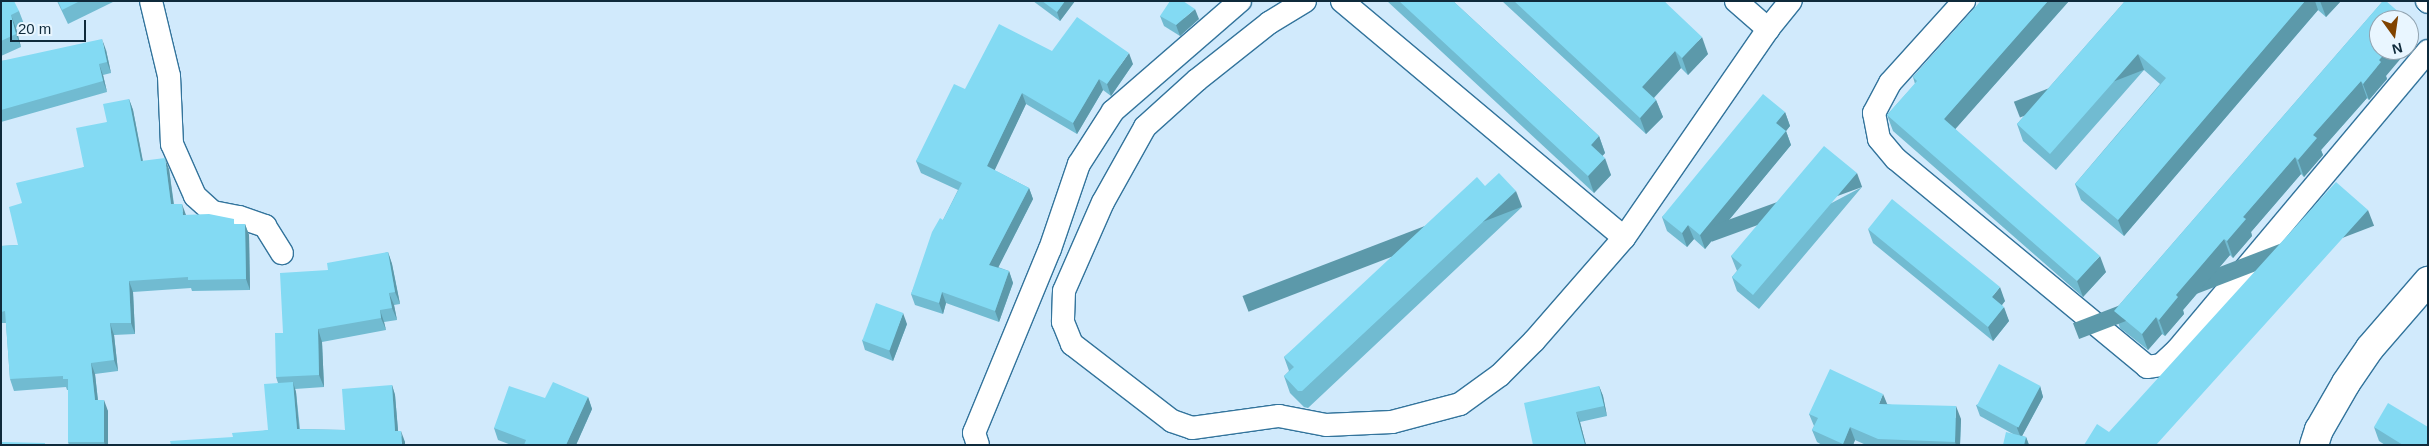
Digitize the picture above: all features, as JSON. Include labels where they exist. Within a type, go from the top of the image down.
[{"type":"main road","points":[[2314,445],[2319,430],[2346,383],[2370,348],[2428,280]]},
{"type":"street","points":[[150,1],[169,76],[172,144],[195,196],[213,212],[239,217],[265,226],[282,253]]},
{"type":"street","points":[[978,445],[974,433],[1050,249],[1079,164],[1113,111],[1240,1]]},
{"type":"street","points":[[1305,1],[1269,23],[1204,75],[1145,127],[1103,202],[1064,291],[1063,322],[1072,344],[1172,421],[1192,428],[1279,416],[1326,425],[1392,422],[1460,404],[1500,375],[1534,341],[1624,238],[1768,29],[1791,1]]},
{"type":"street","points":[[1342,1],[1624,238]]},
{"type":"street","points":[[1736,1],[1768,29]]},
{"type":"street","points":[[1964,1],[1890,83],[1874,113],[1879,139],[1896,159],[2147,367],[2161,365],[2178,349],[2428,51]]},
{"type":"building","points":[[1,1],[14,1],[19,11],[11,15],[16,34],[1,41]]},
{"type":"building","points":[[58,1],[80,1],[62,10]]},
{"type":"building","points":[[1042,1],[1065,1],[1057,12]]},
{"type":"building","points":[[1170,1],[1183,1],[1195,9],[1176,25],[1160,16]]},
{"type":"building","points":[[1399,1],[1453,1],[1599,136],[1591,145],[1605,158],[1588,176]]},
{"type":"building","points":[[1514,1],[1664,1],[1702,37],[1682,58],[1675,51],[1642,87],[1656,100],[1640,118]]},
{"type":"building","points":[[1981,1],[2048,1],[1944,119],[2100,256],[2077,281],[1887,115],[1917,81],[1913,77]]},
{"type":"building","points":[[2125,1],[2305,1],[2118,220],[2075,184],[2166,78],[2138,54],[2050,154],[2017,124]]},
{"type":"building","points":[[2383,1],[2386,1],[2396,10],[2375,10]]},
{"type":"building","points":[[1077,17],[1129,53],[1107,84],[1099,79],[1073,123],[1022,93],[987,166],[1029,188],[989,265],[1009,271],[995,311],[942,292],[939,303],[911,294],[932,232],[940,218],[943,220],[962,183],[916,161],[954,84],[965,89],[999,24],[1052,51]]},
{"type":"building","points":[[2369,17],[2369,60],[2379,60],[2381,62],[2363,84],[2361,81],[2313,135],[2317,138],[2298,160],[2295,157],[2243,217],[2246,219],[2227,241],[2224,239],[2176,295],[2178,297],[2159,320],[2156,317],[2142,334],[2114,311]]},
{"type":"building","points":[[102,39],[107,62],[99,64],[103,81],[1,110],[1,61]]},
{"type":"building","points":[[1763,94],[1785,112],[1776,123],[1786,131],[1700,235],[1688,225],[1682,233],[1662,217]]},
{"type":"building","points":[[129,99],[141,161],[165,158],[171,204],[182,204],[183,215],[209,214],[234,219],[234,224],[245,224],[246,279],[188,280],[188,277],[129,281],[131,323],[110,323],[114,360],[91,363],[95,400],[104,400],[104,442],[68,442],[68,379],[63,379],[63,376],[10,379],[5,311],[1,312],[1,246],[18,245],[9,207],[22,203],[16,183],[84,167],[76,128],[107,122],[103,104]]},
{"type":"building","points":[[1824,146],[1857,173],[1753,295],[1732,277],[1742,265],[1731,256]]},
{"type":"building","points":[[1499,173],[1516,191],[1302,391],[1298,391],[1284,376],[1294,367],[1284,357],[1477,177],[1485,186]]},
{"type":"building","points":[[2336,182],[2368,210],[2156,445],[2084,445],[2097,424],[2109,432]]},
{"type":"building","points":[[1892,199],[2000,287],[1992,297],[2004,307],[1988,327],[1868,229]]},
{"type":"building","points":[[388,252],[395,292],[389,293],[392,308],[380,310],[381,318],[318,329],[319,375],[276,377],[275,333],[283,333],[280,273],[328,270],[327,263]]},
{"type":"building","points":[[876,303],[903,313],[890,351],[862,341]]},
{"type":"building","points":[[1999,364],[2040,386],[2018,428],[1977,405]]},
{"type":"building","points":[[1830,369],[1883,394],[1879,404],[1956,406],[1955,442],[1878,439],[1850,427],[1843,444],[1812,430],[1818,418],[1809,414]]},
{"type":"building","points":[[293,382],[297,429],[345,430],[342,389],[392,385],[395,431],[401,431],[402,445],[171,445],[170,441],[233,437],[232,433],[268,430],[264,384]]},
{"type":"building","points":[[553,382],[588,397],[566,445],[524,445],[526,440],[494,428],[509,386],[545,398]]},
{"type":"building","points":[[1599,386],[1604,406],[1576,412],[1585,445],[1533,445],[1524,403]]},
{"type":"building","points":[[2388,403],[2428,427],[2428,445],[2403,445],[2374,427]]},
{"type":"building","points":[[2006,432],[2026,437],[2024,445],[2003,445]]},
{"type":"building","points":[[2,442],[45,443],[45,445],[2,445]]}]
